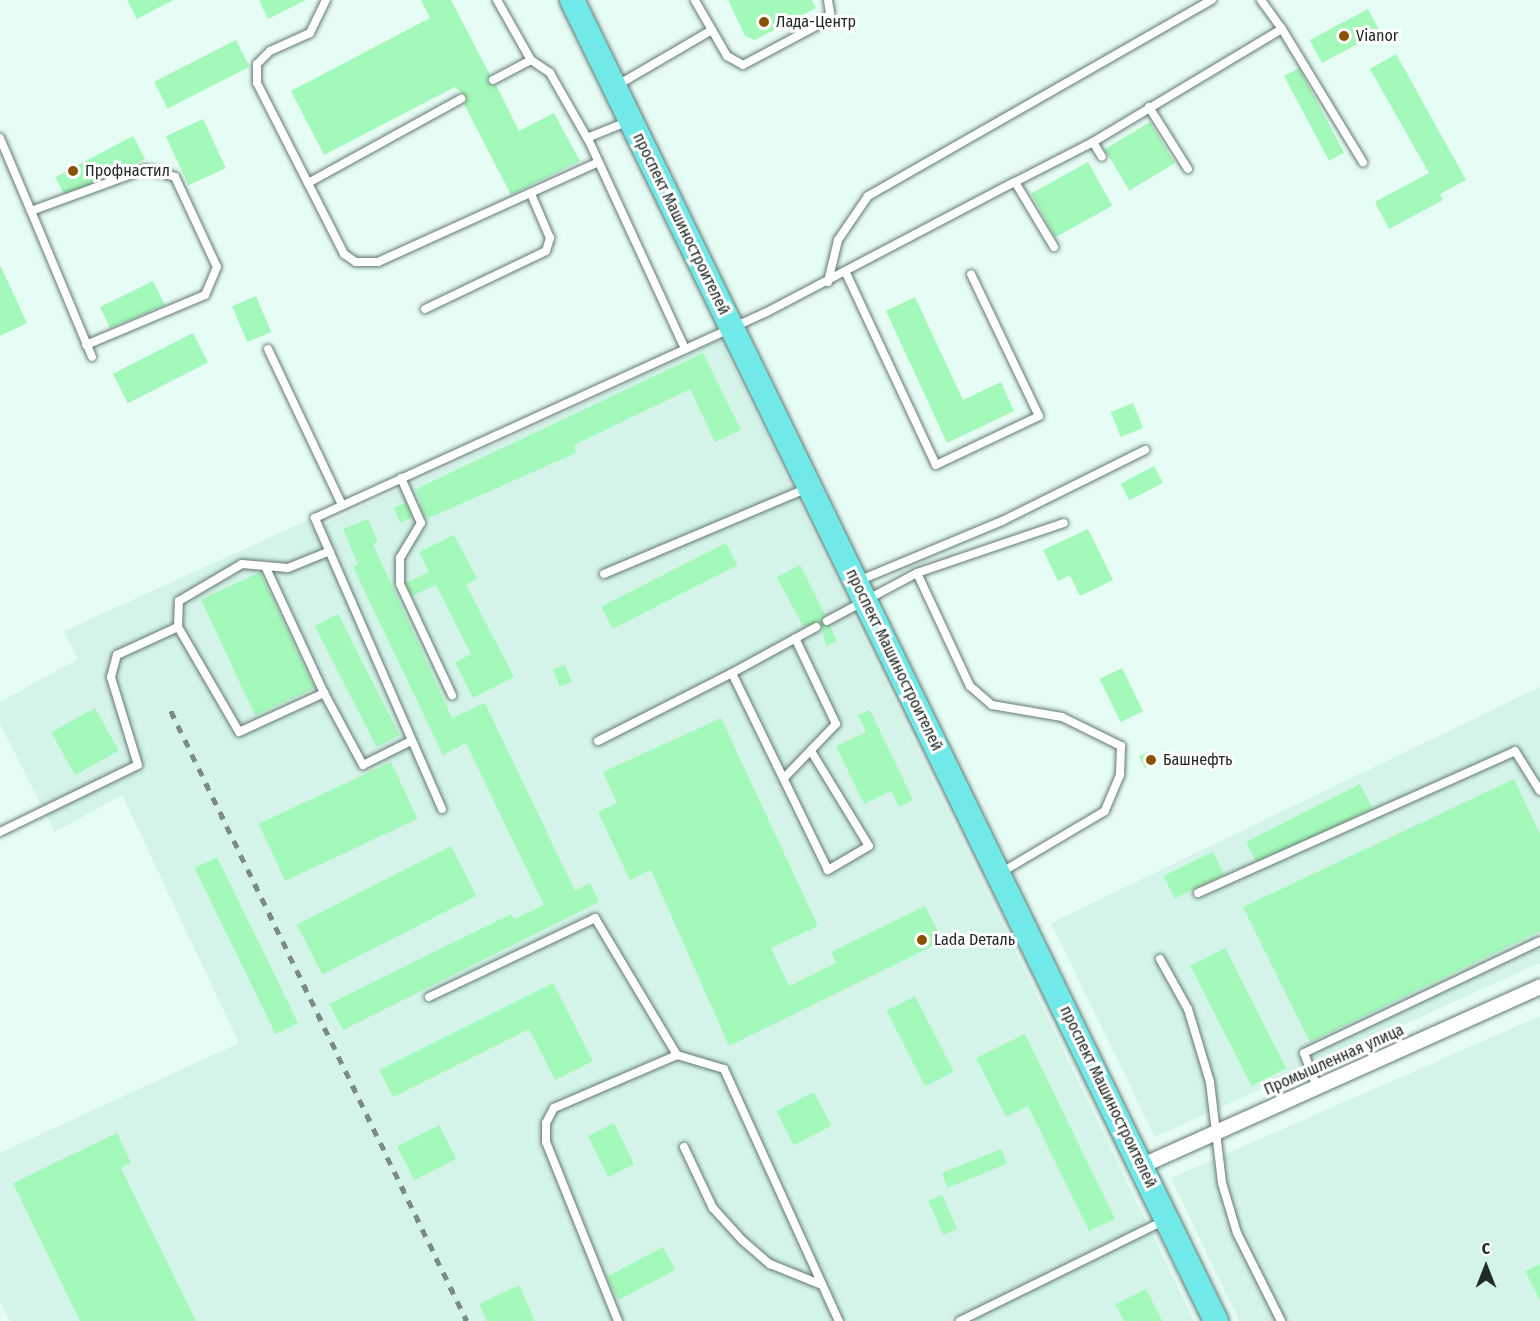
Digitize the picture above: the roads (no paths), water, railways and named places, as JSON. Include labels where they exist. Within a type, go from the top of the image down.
[{"type":"main road","name":"проспект Машиностроителей","points":[[572,0],[1216,1321]]},
{"type":"street","name":"Промышленная улица","points":[[1142,1166],[1540,986]]},
{"type":"lane","points":[[326,0],[310,33],[270,51],[257,64],[257,83],[344,254],[356,262],[378,262],[598,162]]},
{"type":"lane","points":[[497,0],[531,60],[550,73],[587,138],[685,349]]},
{"type":"lane","points":[[695,0],[727,56],[743,65],[824,22],[830,13],[828,0]]},
{"type":"lane","points":[[828,282],[838,240],[868,196],[1212,0]]},
{"type":"lane","points":[[1261,0],[1282,29],[1363,162]]},
{"type":"lane","points":[[442,809],[315,518],[846,273],[1093,142],[1282,29]]},
{"type":"lane","points":[[614,87],[712,30]]},
{"type":"lane","points":[[493,80],[531,60]]},
{"type":"lane","points":[[308,183],[461,99]]},
{"type":"lane","points":[[1149,107],[1188,169]]},
{"type":"lane","points":[[587,138],[631,120]]},
{"type":"lane","points":[[0,138],[92,357]]},
{"type":"lane","points":[[1093,142],[1102,157]]},
{"type":"lane","points":[[31,211],[154,167],[175,177],[218,267],[205,295],[86,345]]},
{"type":"lane","points":[[1015,182],[1054,247]]},
{"type":"lane","points":[[425,309],[546,251],[550,238],[531,194]]},
{"type":"lane","points":[[846,273],[936,465],[1039,416],[971,274]]},
{"type":"lane","points":[[268,349],[342,505]]},
{"type":"lane","points":[[827,621],[861,590],[1145,450]]},
{"type":"lane","points":[[401,478],[421,523],[400,558],[400,584],[452,695]]},
{"type":"lane","points":[[604,574],[809,488]]},
{"type":"lane","points":[[861,590],[1064,523]]},
{"type":"lane","points":[[324,693],[239,732],[178,627],[179,601],[242,564],[288,567],[330,551]]},
{"type":"lane","points":[[265,566],[324,693],[363,765],[411,741]]},
{"type":"lane","points":[[917,573],[970,686],[992,705],[1062,717],[1122,746],[1120,775],[1105,811],[998,874]]},
{"type":"lane","points":[[0,832],[138,765],[111,676],[117,655],[178,627]]},
{"type":"lane","points":[[598,741],[732,673],[816,627]]},
{"type":"lane","points":[[784,778],[836,724],[795,638]]},
{"type":"lane","points":[[732,673],[828,870],[869,846],[811,752]]},
{"type":"lane","points":[[1198,893],[1515,751],[1540,791]]},
{"type":"lane","points":[[429,997],[595,918],[677,1056]]},
{"type":"lane","points":[[1317,1088],[1304,1053],[1540,941]]},
{"type":"lane","points":[[1160,959],[1188,1009],[1210,1082],[1222,1183],[1237,1233],[1281,1321]]},
{"type":"lane","points":[[618,1321],[546,1142],[546,1123],[554,1108],[677,1056],[724,1069],[839,1321]]},
{"type":"lane","points":[[684,1147],[713,1208],[742,1240],[770,1264],[822,1285]]},
{"type":"lane","points":[[960,1321],[1167,1219]]},
{"type":"railway","points":[[171,711],[467,1321]]},
{"type":"place","name":"Лада-Центр","points":[[764,22]]},
{"type":"place","name":"Vianor","points":[[1344,36]]},
{"type":"place","name":"Профнастил","points":[[73,171]]},
{"type":"place","name":"Башнефть","points":[[1151,760]]},
{"type":"place","name":"Lada Dеталь","points":[[922,940]]}]
